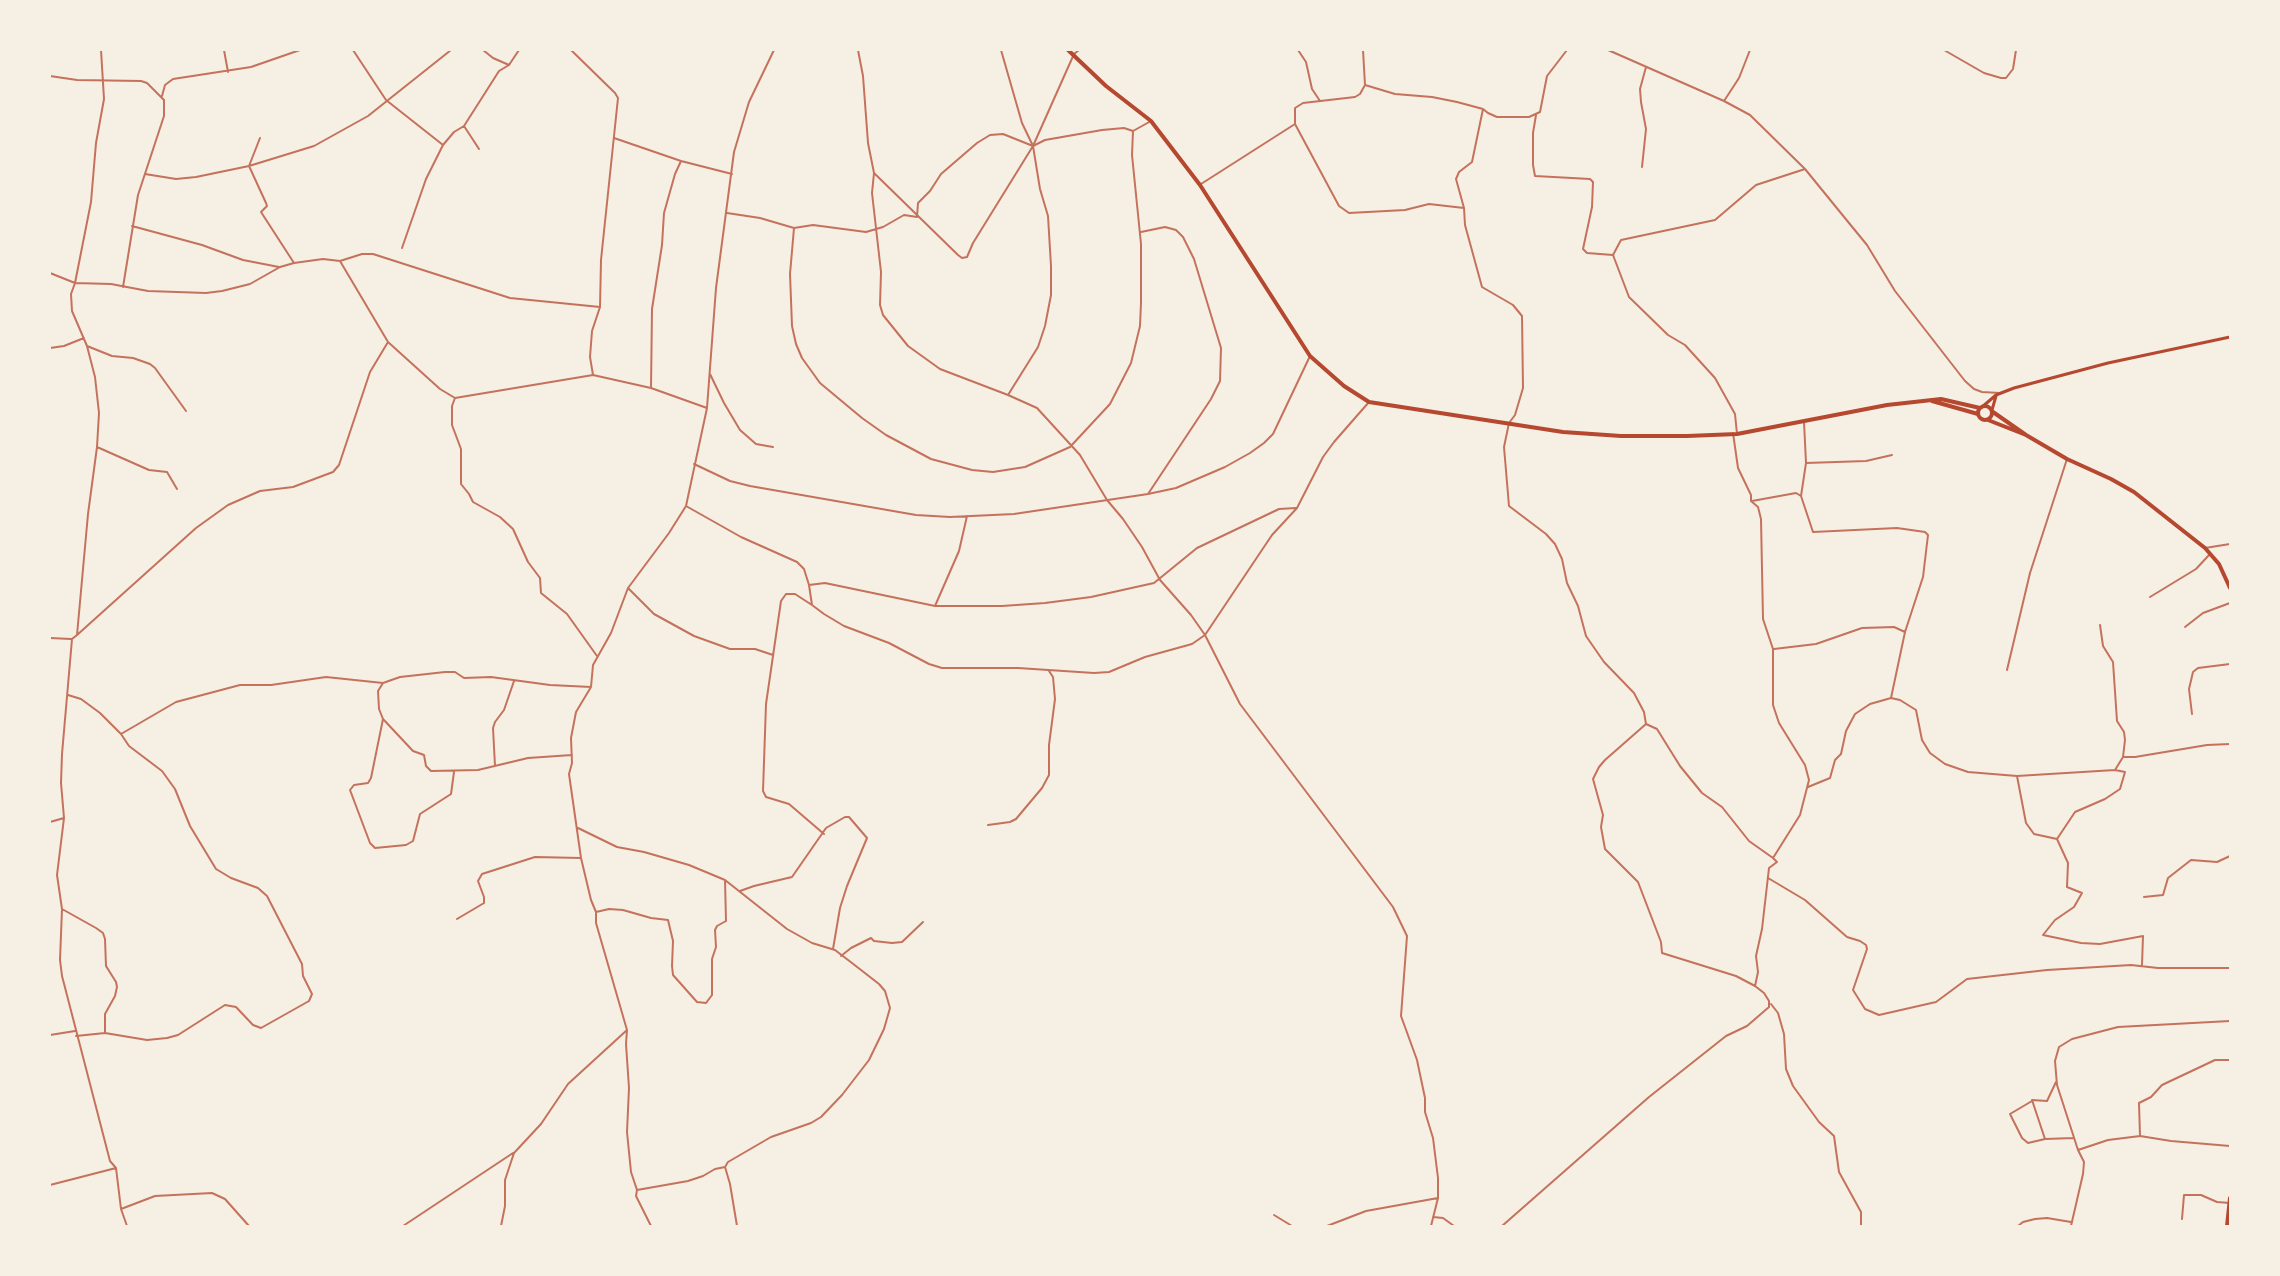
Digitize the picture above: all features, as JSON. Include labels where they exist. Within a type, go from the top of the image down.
[{"type":"main road","points":[[1068,50],[1106,86],[1151,121],[1200,185],[1310,356],[1344,386],[1369,402],[1596,436],[1735,434],[1887,405],[1929,400],[1947,399],[1989,407],[2026,435],[2067,459],[2111,478],[2134,492],[2205,548],[2224,573],[2230,588]]},
{"type":"main road","points":[[1978,414],[1981,407],[1996,395],[2014,388],[2108,363],[2230,337]]},
{"type":"main road","points":[[1988,420],[1996,395]]},
{"type":"main road","points":[[1929,400],[1978,414],[1982,419],[2026,435]]},
{"type":"main road","points":[[2227,1227],[2230,1198]]},
{"type":"street","points":[[77,635],[88,514],[97,447],[98,395],[87,346],[70,294],[75,283],[91,202],[96,143],[104,99],[101,50]]},
{"type":"street","points":[[224,50],[228,72]]},
{"type":"street","points":[[123,287],[138,195],[164,116],[165,107],[162,96],[165,85],[173,79],[251,68],[300,50]]},
{"type":"street","points":[[353,50],[386,100],[443,145]]},
{"type":"street","points":[[146,174],[176,179],[196,177],[249,166],[314,146],[368,116],[451,50]]},
{"type":"street","points":[[483,50],[493,58],[509,65]]},
{"type":"street","points":[[402,248],[426,180],[443,145],[454,132],[464,126],[498,71],[509,65],[519,50]]},
{"type":"street","points":[[571,50],[617,96],[601,260],[600,307],[592,331],[590,357],[593,375]]},
{"type":"street","points":[[651,1227],[636,1196],[637,1190],[631,1172],[627,1132],[629,1088],[627,1030],[596,923],[596,912],[581,858],[569,774],[572,756],[571,738],[576,712],[591,687],[593,665],[611,633],[628,588],[686,506],[707,408],[716,288],[733,175],[734,152],[749,102],[774,50]]},
{"type":"street","points":[[858,50],[863,76],[868,143],[874,173],[872,193],[877,230],[880,305],[883,315],[918,355],[940,369],[1037,408],[1054,425],[1070,447],[1080,455],[1107,500],[1142,547],[1160,579],[1205,635],[1240,704],[1393,907],[1407,936],[1401,1016],[1417,1060],[1425,1098],[1425,1112],[1433,1138],[1438,1178],[1438,1198],[1431,1227]]},
{"type":"street","points":[[1001,50],[1022,123],[1033,146],[1040,189],[1048,216],[1051,295],[1038,347],[1008,395]]},
{"type":"street","points":[[874,173],[958,255],[962,258],[967,257],[973,243],[1033,146],[1074,54],[1079,50]]},
{"type":"street","points":[[1298,50],[1306,62],[1312,89],[1320,101]]},
{"type":"street","points":[[1363,50],[1365,85],[1358,96],[1320,101],[1299,105],[1295,108],[1295,124],[1339,207],[1345,212],[1405,210],[1430,204],[1464,208]]},
{"type":"street","points":[[1365,85],[1395,94],[1432,97],[1483,109],[1497,117],[1516,118],[1536,115],[1540,112],[1547,76],[1567,50]]},
{"type":"street","points":[[1608,50],[1725,101],[1750,115],[1804,169],[1867,245],[1895,291],[1965,381],[1974,389],[1982,392],[2003,393]]},
{"type":"street","points":[[1725,101],[1739,78],[1750,50]]},
{"type":"street","points":[[1944,50],[1984,73],[2001,78],[2006,78],[2013,69],[2016,50]]},
{"type":"street","points":[[1642,167],[1646,129],[1641,89],[1646,66]]},
{"type":"street","points":[[50,76],[104,81],[141,81],[147,83],[162,96]]},
{"type":"street","points":[[1483,109],[1472,162],[1457,176],[1457,185],[1482,287],[1514,305],[1522,316],[1523,388],[1515,415],[1509,423],[1504,447],[1509,506],[1556,544],[1586,636],[1604,662],[1634,693],[1644,712],[1646,724]]},
{"type":"street","points":[[1536,115],[1533,149],[1535,176],[1590,179],[1593,182],[1592,207],[1583,249],[1587,253],[1613,255]]},
{"type":"street","points":[[917,217],[918,204],[941,174],[990,135],[1003,134],[1033,146],[1045,140],[1102,130],[1124,128],[1133,131],[1151,121]]},
{"type":"street","points":[[1200,185],[1295,124]]},
{"type":"street","points":[[464,126],[479,149]]},
{"type":"street","points":[[794,228],[791,250],[790,302],[796,344],[802,358],[820,383],[862,418],[931,459],[972,470],[1001,471],[1025,467],[1070,447],[1110,404],[1131,363],[1140,315],[1140,232],[1132,155],[1133,131]]},
{"type":"street","points":[[260,138],[249,166],[267,204],[262,209],[262,213],[294,263]]},
{"type":"street","points":[[614,138],[681,161],[733,175]]},
{"type":"street","points":[[651,388],[652,309],[662,245],[664,213],[681,161]]},
{"type":"street","points":[[1778,862],[1773,858],[1800,814],[1809,780],[1805,765],[1775,713],[1772,697],[1773,649],[1763,619],[1761,519],[1758,507],[1751,501],[1751,495],[1738,468],[1736,414],[1715,378],[1685,345],[1668,334],[1629,297],[1613,255],[1621,240],[1715,220],[1756,184],[1804,169]]},
{"type":"street","points":[[727,213],[760,218],[794,228],[813,225],[859,232],[877,230],[904,215],[917,217]]},
{"type":"street","points":[[132,226],[202,245],[243,260],[280,267]]},
{"type":"street","points":[[1140,232],[1165,227],[1176,230],[1183,237],[1194,259],[1221,348],[1220,381],[1211,399],[1148,494]]},
{"type":"street","points":[[50,273],[75,283],[111,284],[176,293],[222,291],[250,284],[280,267],[294,263],[323,259],[340,261],[362,254],[373,254],[510,298],[600,307]]},
{"type":"street","points":[[340,261],[388,342],[440,389],[455,398],[593,375],[651,388],[707,408]]},
{"type":"street","points":[[50,348],[64,346],[84,338]]},
{"type":"street","points":[[50,638],[72,639],[196,528],[228,505],[260,491],[293,488],[333,472],[339,465],[370,372],[388,342]]},
{"type":"street","points":[[87,346],[112,356],[133,358],[150,364],[186,411]]},
{"type":"street","points":[[694,464],[730,481],[750,486],[916,515],[1014,514],[1148,494],[1176,488],[1225,467],[1264,443],[1273,434],[1310,356]]},
{"type":"street","points":[[709,371],[740,430],[756,444],[773,447]]},
{"type":"street","points":[[455,398],[452,406],[452,425],[461,449],[461,484],[473,502],[500,517],[513,529],[528,562],[540,578],[542,592],[567,614],[597,656]]},
{"type":"street","points":[[824,834],[789,804],[764,795],[764,725],[782,597],[786,594],[795,594],[836,621],[889,643],[935,667],[1010,667],[1094,674],[1113,671],[1136,660],[1192,644],[1205,635],[1272,535],[1297,508],[1323,457],[1369,402]]},
{"type":"street","points":[[1804,422],[1806,463],[1801,496],[1813,532],[1897,528],[1927,533],[1929,539],[1922,584],[1905,632],[1891,698]]},
{"type":"street","points":[[97,447],[149,470],[167,472],[177,489]]},
{"type":"street","points":[[1806,463],[1866,461],[1892,455]]},
{"type":"street","points":[[2007,670],[2030,573],[2067,459]]},
{"type":"street","points":[[1751,501],[1796,493],[1801,496]]},
{"type":"street","points":[[686,506],[741,537],[797,562],[804,569],[812,605]]},
{"type":"street","points":[[809,585],[825,583],[935,606],[1002,606],[1045,603],[1113,593],[1160,579],[1187,554],[1197,548],[1279,509],[1297,508]]},
{"type":"street","points":[[935,606],[959,551],[967,516]]},
{"type":"street","points":[[2205,548],[2230,544]]},
{"type":"street","points":[[2150,597],[2196,569],[2211,554]]},
{"type":"street","points":[[628,588],[654,614],[694,636],[730,649],[755,649],[774,655]]},
{"type":"street","points":[[2185,627],[2203,613],[2230,603]]},
{"type":"street","points":[[2100,625],[2103,646],[2113,662],[2117,723],[2122,728],[2125,740],[2123,757],[2115,770]]},
{"type":"street","points":[[1773,649],[1825,641],[1846,631],[1862,628],[1894,627],[1905,632]]},
{"type":"street","points":[[72,639],[61,783],[64,818],[57,875],[62,909],[60,960],[76,1036],[110,1161],[116,1168],[121,1209],[127,1227]]},
{"type":"street","points":[[2193,714],[2189,689],[2193,672],[2198,668],[2230,664]]},
{"type":"street","points":[[988,825],[1016,819],[1047,782],[1055,699],[1053,677],[1050,671]]},
{"type":"street","points":[[121,734],[176,702],[240,685],[271,686],[326,677],[383,683],[400,677],[455,672],[464,678],[491,677],[591,687]]},
{"type":"street","points":[[1053,677],[1062,672]]},
{"type":"street","points":[[495,767],[493,728],[504,710],[514,681]]},
{"type":"street","points":[[383,683],[378,691],[379,709],[383,719],[413,751],[424,755],[429,770],[454,772],[495,767],[528,758],[572,756]]},
{"type":"street","points":[[68,695],[86,703],[121,734],[129,746],[155,764],[166,776],[175,789],[190,826],[216,869],[231,878],[258,888],[267,896],[302,964],[303,976],[312,993],[309,1001],[261,1028],[253,1025],[236,1007],[225,1005],[178,1035],[167,1038],[147,1040],[105,1033],[76,1036]]},
{"type":"street","points":[[1808,787],[1830,778],[1835,760],[1841,754],[1846,730],[1855,714],[1870,704],[1891,698],[1900,700],[1916,710],[1924,744],[1936,759],[1968,772],[2017,776],[2115,770],[2125,772],[2120,789],[2105,800],[2075,812],[2057,838]]},
{"type":"street","points":[[383,719],[371,778],[368,783],[354,785],[351,790],[370,843],[375,848],[413,842],[420,814],[451,794],[454,772]]},
{"type":"street","points":[[1646,724],[1657,729],[1680,766],[1702,793],[1722,807],[1757,848],[1778,862]]},
{"type":"street","points":[[1646,724],[1605,760],[1593,779],[1595,792],[1604,815],[1601,827],[1605,849],[1638,882],[1661,942],[1662,953],[1736,976],[1764,993],[1778,1013],[1784,1034],[1785,1069],[1793,1086],[1818,1122],[1834,1136],[1839,1172],[1861,1212],[1862,1227]]},
{"type":"street","points":[[2123,757],[2230,744]]},
{"type":"street","points":[[2017,776],[2026,823],[2034,834],[2057,838]]},
{"type":"street","points":[[740,891],[792,877],[826,828],[848,817],[867,838],[848,881],[840,908],[833,949]]},
{"type":"street","points":[[50,822],[64,818]]},
{"type":"street","points":[[578,828],[617,847],[689,865],[725,880],[787,929],[812,943],[833,949],[879,984],[888,1000],[889,1016],[869,1060],[842,1095],[820,1117],[811,1123],[771,1137],[728,1162],[725,1167],[688,1181],[637,1190]]},
{"type":"street","points":[[2057,838],[2068,863],[2067,887],[2082,893],[2074,907],[2055,920],[2043,935],[2081,943],[2100,944],[2143,936],[2142,965]]},
{"type":"street","points":[[2144,897],[2163,895],[2168,878],[2191,860],[2217,862],[2230,856]]},
{"type":"street","points":[[458,919],[484,903],[478,881],[482,874],[535,857],[581,858]]},
{"type":"street","points":[[1755,986],[1758,972],[1756,956],[1762,929],[1767,878],[1769,868],[1778,862]]},
{"type":"street","points":[[1767,878],[1805,900],[1847,937],[1866,945],[1867,949],[1853,990],[1865,1008],[1880,1015],[1935,1002],[1967,980],[2052,970],[2142,965],[2158,968],[2230,968]]},
{"type":"street","points":[[596,912],[609,909],[623,910],[668,920],[674,941],[673,975],[697,1002],[706,1003],[712,995],[711,971],[716,947],[716,927],[726,921],[725,880]]},
{"type":"street","points":[[62,909],[103,933],[106,966],[117,987],[116,996],[105,1014],[105,1033]]},
{"type":"street","points":[[841,956],[851,948],[871,939],[892,943],[902,942],[923,922]]},
{"type":"street","points":[[1502,1227],[1649,1097],[1726,1036],[1758,1019],[1768,1010],[1769,1001]]},
{"type":"street","points":[[2018,1227],[2023,1222],[2047,1218],[2071,1224],[2084,1168],[2083,1157],[2078,1150],[2056,1082],[2055,1061],[2059,1047],[2072,1039],[2118,1028],[2230,1020]]},
{"type":"street","points":[[403,1227],[514,1153],[541,1124],[568,1084],[627,1030]]},
{"type":"street","points":[[50,1035],[75,1031]]},
{"type":"street","points":[[2140,1136],[2139,1103],[2151,1097],[2162,1084],[2215,1060],[2230,1060]]},
{"type":"street","points":[[2056,1082],[2047,1101],[2032,1100],[2010,1114],[2022,1138],[2028,1143],[2045,1139],[2075,1138]]},
{"type":"street","points":[[2032,1100],[2045,1139]]},
{"type":"street","points":[[2078,1150],[2108,1140],[2140,1136],[2171,1142],[2230,1146]]},
{"type":"street","points":[[501,1227],[504,1213],[505,1179],[514,1153]]},
{"type":"street","points":[[725,1167],[737,1227]]},
{"type":"street","points":[[50,1185],[116,1168]]},
{"type":"street","points":[[121,1209],[155,1196],[212,1193],[225,1199],[249,1227]]},
{"type":"street","points":[[2182,1219],[2184,1195],[2201,1195],[2217,1202],[2230,1203]]},
{"type":"street","points":[[1327,1227],[1366,1211],[1438,1198]]},
{"type":"street","points":[[1274,1215],[1292,1227]]},
{"type":"street","points":[[1432,1217],[1443,1218],[1454,1227]]}]
